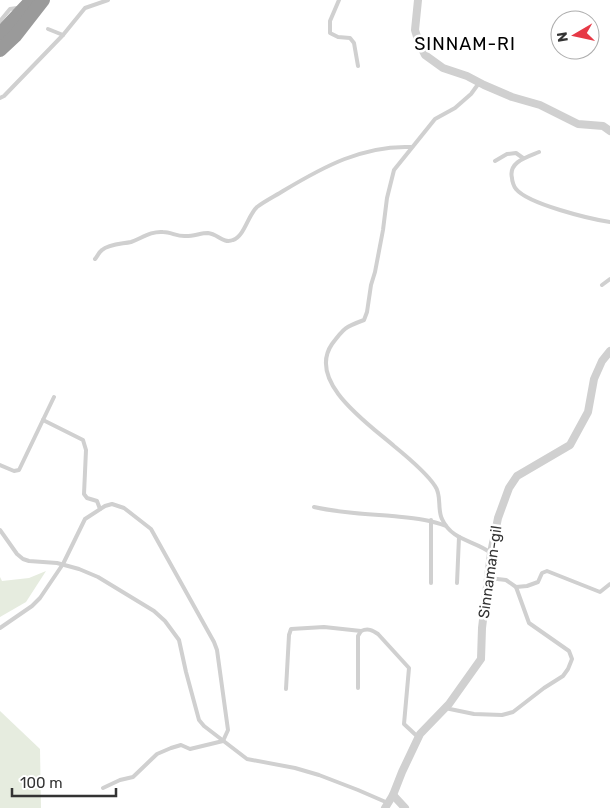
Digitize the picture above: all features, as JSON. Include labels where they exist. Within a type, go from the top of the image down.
[{"type":"highway","points":[[0,34],[32,0]]},
{"type":"highway","points":[[0,50],[15,36],[43,0]]},
{"type":"street","points":[[418,0],[415,30],[418,43],[425,55],[443,68],[468,76],[479,83],[512,97],[540,105],[578,124],[603,126],[610,131]]},
{"type":"street","name":"Sinnaman-gil","points":[[386,806],[393,795],[420,734],[445,708],[481,660],[482,628],[491,553],[498,518],[509,488],[517,476],[570,445],[588,412],[594,379],[602,361],[610,351]]},
{"type":"street","points":[[393,795],[405,808]]},
{"type":"lane","points":[[0,98],[63,35],[85,8],[108,0]]},
{"type":"lane","points":[[340,0],[330,21],[330,33],[338,37],[350,38],[354,43],[358,66]]},
{"type":"lane","points":[[0,21],[10,9],[17,8]]},
{"type":"lane","points":[[48,29],[63,35]]},
{"type":"lane","points":[[479,83],[471,94],[455,108],[435,119],[394,170],[387,198],[383,230],[367,312],[364,320],[344,327],[330,347],[325,363],[331,381],[344,403],[395,446],[436,487],[441,518],[453,535],[484,547],[491,553]]},
{"type":"lane","points":[[95,259],[102,250],[131,242],[149,234],[163,232],[184,236],[211,233],[223,241],[234,240],[241,234],[250,215],[257,207],[297,182],[354,154],[395,146],[411,147]]},
{"type":"lane","points":[[539,152],[523,158],[513,165],[511,172],[516,189],[527,197],[552,207],[610,222]]},
{"type":"lane","points":[[495,161],[507,154],[516,153],[523,158]]},
{"type":"lane","points":[[602,285],[610,279]]},
{"type":"lane","points":[[0,465],[14,471],[19,470],[54,397]]},
{"type":"lane","points":[[43,420],[83,440],[86,450],[84,494],[87,498],[97,501],[100,509]]},
{"type":"lane","points":[[0,628],[32,606],[40,598],[63,564],[83,521],[100,509],[112,504],[124,508],[151,528],[214,642],[228,730],[223,740],[190,749],[181,745],[157,754],[133,777],[120,780],[103,788]]},
{"type":"lane","points":[[314,506],[339,512],[432,520],[446,526]]},
{"type":"lane","points":[[430,583],[432,520]]},
{"type":"lane","points":[[0,530],[17,554],[23,559],[29,562],[63,564],[98,577],[154,611],[165,621],[179,640],[199,720],[247,759],[295,768],[319,775],[358,790],[386,806]]},
{"type":"lane","points":[[457,583],[458,537]]},
{"type":"lane","points":[[516,587],[538,582],[542,573],[547,570],[600,592],[610,584]]},
{"type":"lane","points":[[445,708],[474,714],[502,716],[508,714],[554,682],[568,669],[572,659],[569,651],[529,623],[516,587],[506,580],[488,578]]},
{"type":"lane","points":[[286,688],[291,629],[324,627],[360,631],[366,629],[373,630],[409,668],[404,724],[419,738]]},
{"type":"lane","points":[[358,688],[358,636],[360,631]]},
{"type":"shaded area","points":[[46,571],[26,602],[0,617],[0,577],[2,581],[29,578]]},
{"type":"shaded area","points":[[0,711],[40,749],[41,808],[0,808]]},
{"type":"district","name":"SINNAM-RI","points":[[465,44]]}]
